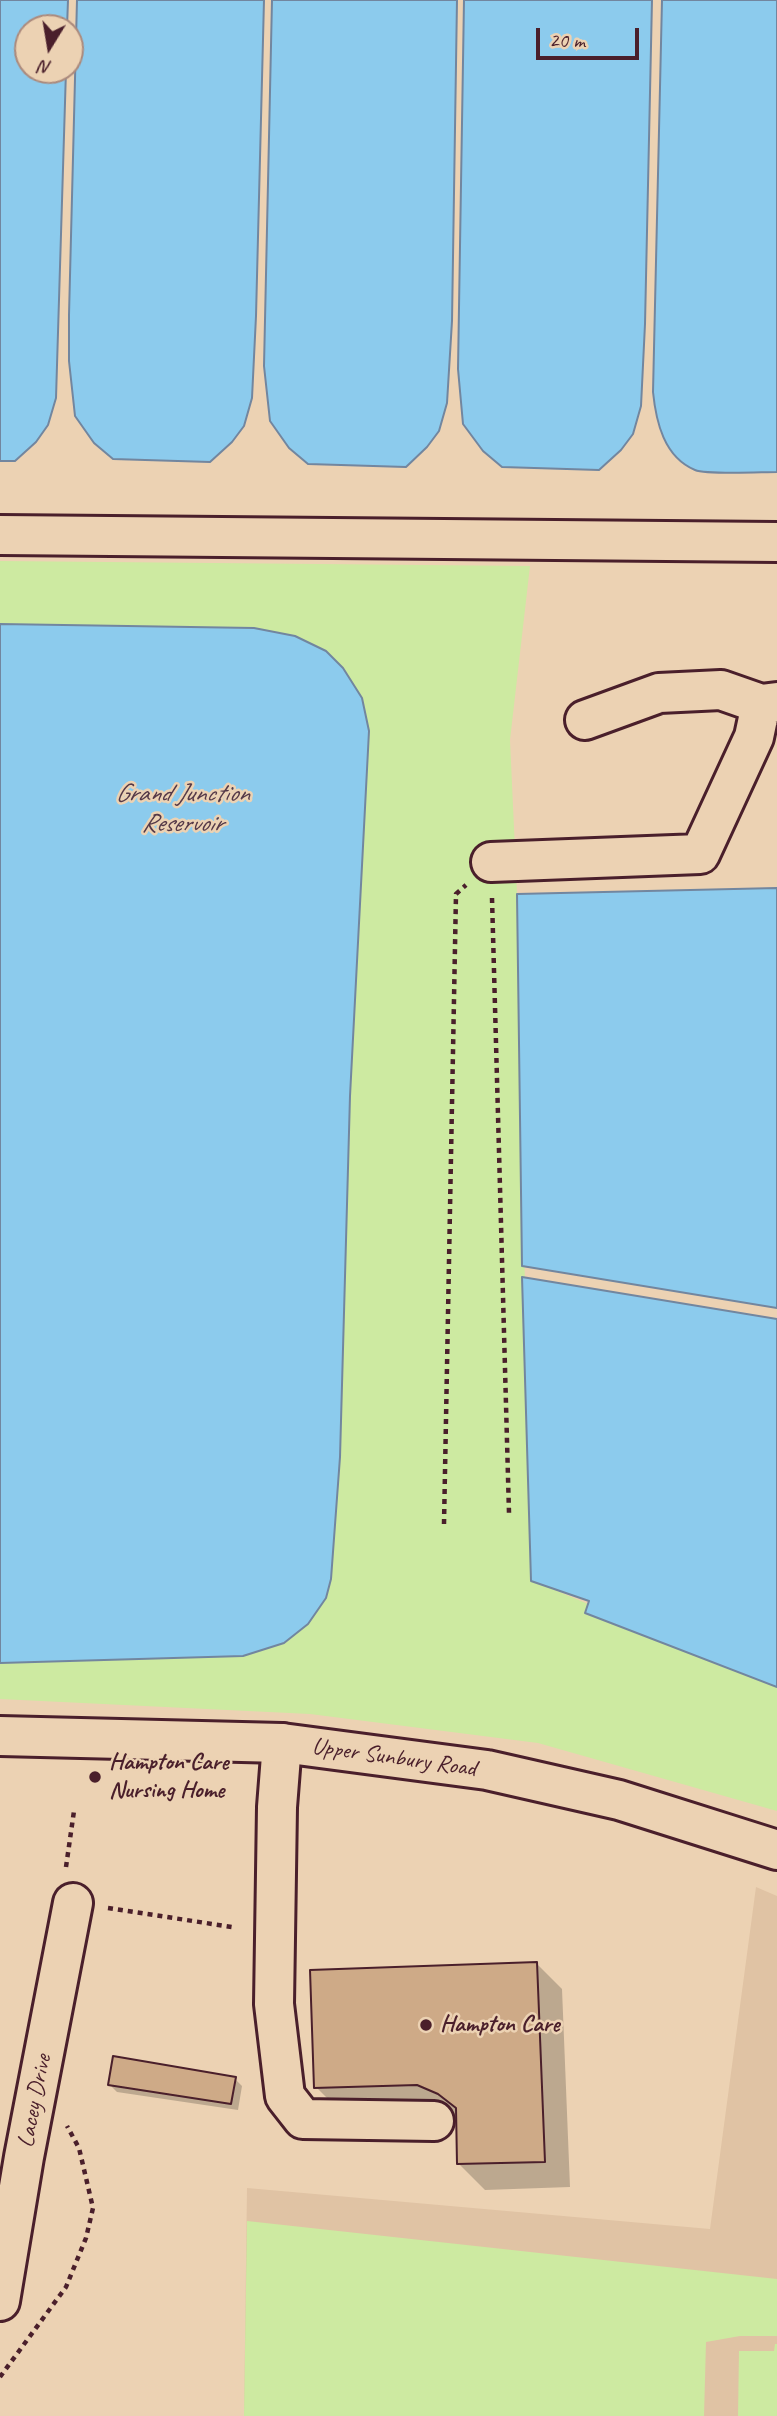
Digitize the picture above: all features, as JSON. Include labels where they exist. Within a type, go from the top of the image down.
[{"type":"main road","points":[[0,535],[777,542]]},
{"type":"main road","points":[[491,862],[700,854],[769,703],[721,690],[659,693],[585,720]]},
{"type":"main road","name":"Upper Sunbury Road","points":[[0,1736],[282,1743],[487,1770],[618,1800],[777,1850]]},
{"type":"main road","points":[[282,1743],[277,1807],[274,2004],[285,2096],[303,2119],[433,2121]]},
{"type":"main road","name":"Lacey Drive","points":[[0,2301],[12,2155],[73,1903]]},
{"type":"path","points":[[491,862],[509,1513]]},
{"type":"path","points":[[444,1524],[456,894],[491,862]]},
{"type":"path","points":[[74,1811],[61,1902],[232,1927]]},
{"type":"path","points":[[0,2377],[66,2287],[88,2228],[93,2208],[79,2148],[66,2123]]},
{"type":"shaded area","points":[[756,1887],[777,1896],[777,2416],[244,2416],[247,2188],[710,2229]]},
{"type":"green space","points":[[0,561],[530,566],[510,740],[517,894],[531,1580],[588,1604],[586,1613],[777,1687],[777,1811],[538,1743],[310,1714],[0,1699],[0,1663],[243,1656],[326,1598],[331,1579],[340,1457],[350,1096],[254,628],[0,624]]},
{"type":"green space","points":[[247,2221],[777,2279],[777,2336],[740,2336],[706,2342],[704,2416],[244,2416]]},
{"type":"green space","points":[[775,2344],[777,2416],[738,2416],[739,2351],[774,2351]]},
{"type":"water","points":[[0,0],[68,0],[68,14],[14,14],[14,84],[66,84],[56,398],[48,425],[36,442],[15,461],[0,461]]},
{"type":"water","points":[[77,0],[264,0],[252,398],[244,426],[232,442],[210,462],[113,459],[94,443],[75,416],[69,361],[75,84],[84,84],[84,14],[77,14]]},
{"type":"water","points":[[272,0],[457,0],[452,321],[447,403],[439,431],[406,467],[308,464],[289,448],[270,421],[264,366]]},
{"type":"water","points":[[464,0],[652,0],[641,406],[633,434],[621,450],[599,470],[502,467],[483,451],[463,424],[458,369]]},
{"type":"water","points":[[662,0],[777,0],[777,472],[722,473],[695,470],[684,464],[669,448],[656,415],[653,392]]},
{"type":"water","name":"Grand Junction Reservoir","points":[[0,624],[254,628],[295,636],[326,651],[343,668],[362,698],[369,731],[350,1096],[340,1457],[331,1579],[326,1598],[308,1624],[284,1643],[243,1656],[0,1663]]},
{"type":"water","points":[[777,888],[777,1308],[522,1266],[517,894]]},
{"type":"water","points":[[522,1277],[777,1319],[777,1687],[585,1613],[589,1601],[531,1581]]},
{"type":"building","name":"Hampton Care","points":[[537,1962],[545,2162],[457,2164],[456,2108],[438,2094],[417,2085],[314,2088],[310,1970]]},
{"type":"building","points":[[113,2056],[236,2077],[231,2104],[108,2085]]},
{"type":"place","name":"Hampton Care Nursing Home","points":[[95,1777]]},
{"type":"place","name":"Hampton Care","points":[[426,2025]]}]
